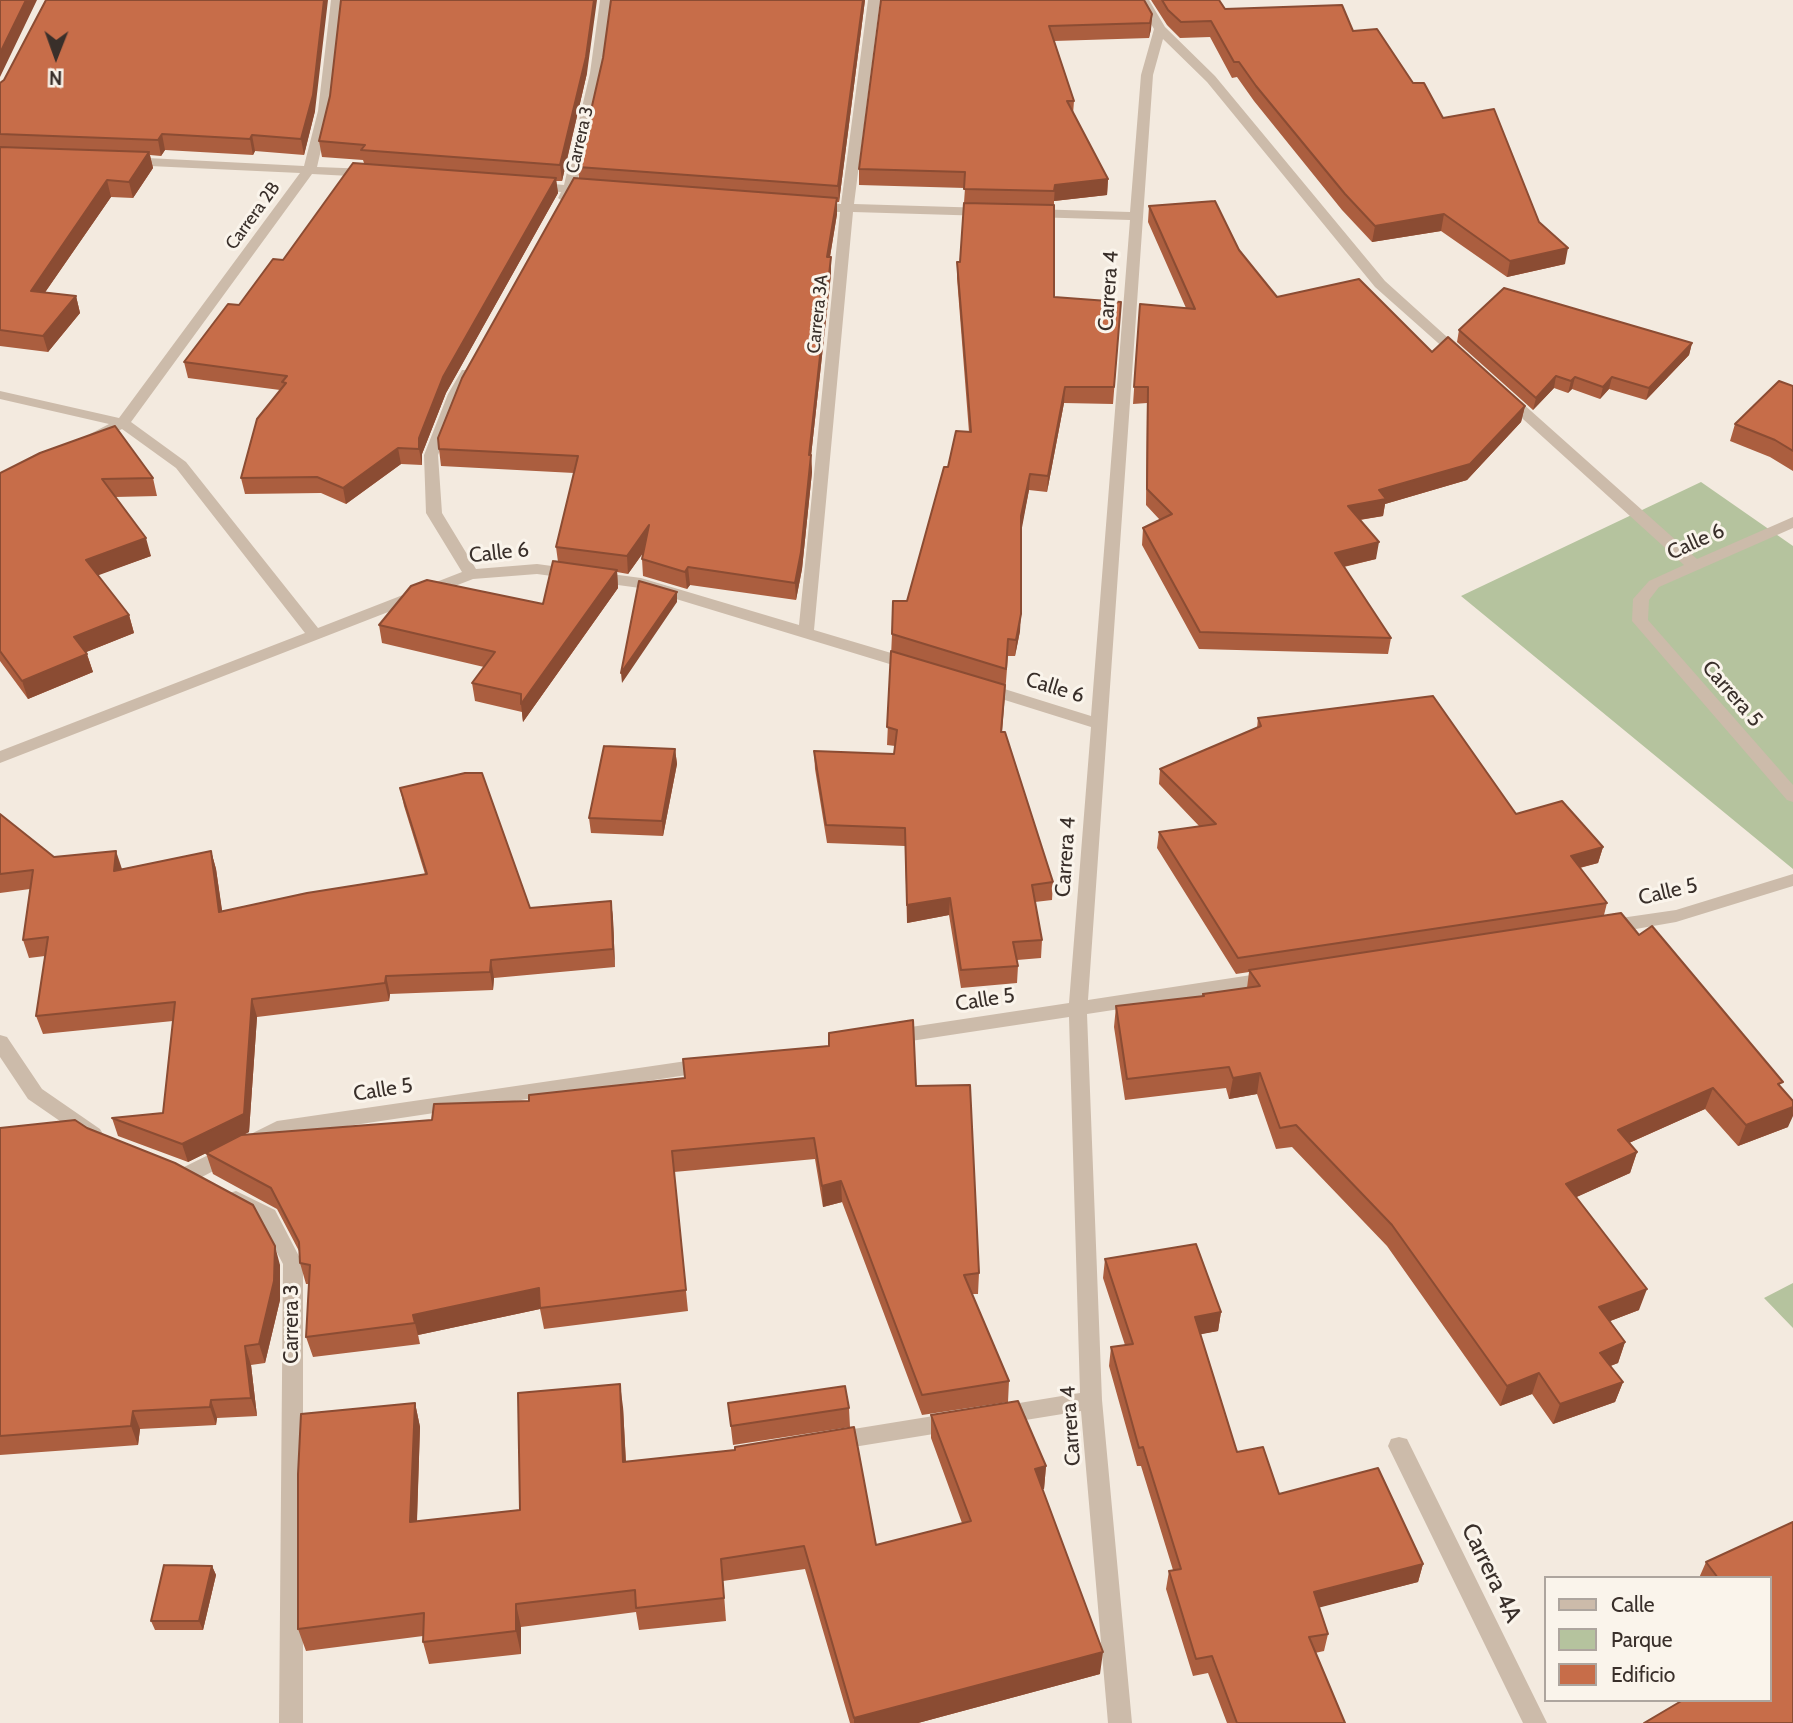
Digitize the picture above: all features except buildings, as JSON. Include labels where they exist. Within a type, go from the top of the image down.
[{"type":"street","name":"Carrera 2B","points":[[123,423],[310,168],[324,111],[337,0]]},
{"type":"street","name":"Carrera 3","points":[[555,213],[569,189],[596,73],[606,0]]},
{"type":"street","name":"Carrera 3A","points":[[806,632],[847,209],[874,0]]},
{"type":"street","points":[[1143,0],[1160,29],[1212,79],[1380,284],[1472,366]]},
{"type":"street","name":"Carrera 4","points":[[1120,1723],[1091,1400],[1078,1009],[1147,75],[1160,29]]},
{"type":"street","points":[[108,160],[378,173]]},
{"type":"street","points":[[514,184],[610,192]]},
{"type":"street","points":[[806,206],[1138,216]]},
{"type":"street","points":[[471,574],[434,513],[431,455],[455,394],[475,358]]},
{"type":"street","points":[[1492,384],[1695,566]]},
{"type":"street","points":[[0,395],[123,423],[181,465],[314,634]]},
{"type":"street","points":[[86,442],[123,423]]},
{"type":"street","name":"Calle 6","points":[[1640,621],[1641,599],[1654,584],[1793,522]]},
{"type":"street","name":"Calle 6","points":[[0,757],[471,574],[537,569],[641,583],[926,669]]},
{"type":"street","name":"Carrera 5","points":[[1640,621],[1793,796]]},
{"type":"street","name":"Calle 6","points":[[966,682],[1098,724]]},
{"type":"street","name":"Calle 5","points":[[1595,929],[1676,916],[1793,880]]},
{"type":"street","name":"Calle 5","points":[[871,1040],[1296,975]]},
{"type":"street","points":[[0,1042],[36,1094],[102,1140],[115,1145]]},
{"type":"street","name":"Calle 5","points":[[189,1174],[277,1129],[719,1063]]},
{"type":"street","name":"Carrera 3","points":[[164,1165],[189,1174],[268,1216],[293,1264],[290,1723]]},
{"type":"street","points":[[820,1444],[1091,1400]]},
{"type":"street","name":"Carrera 4A","points":[[1399,1446],[1535,1723]]},
{"type":"green space","points":[[1701,482],[1793,546],[1793,869],[1461,596]]},
{"type":"green space","points":[[1793,1283],[1793,1328],[1764,1298]]}]
